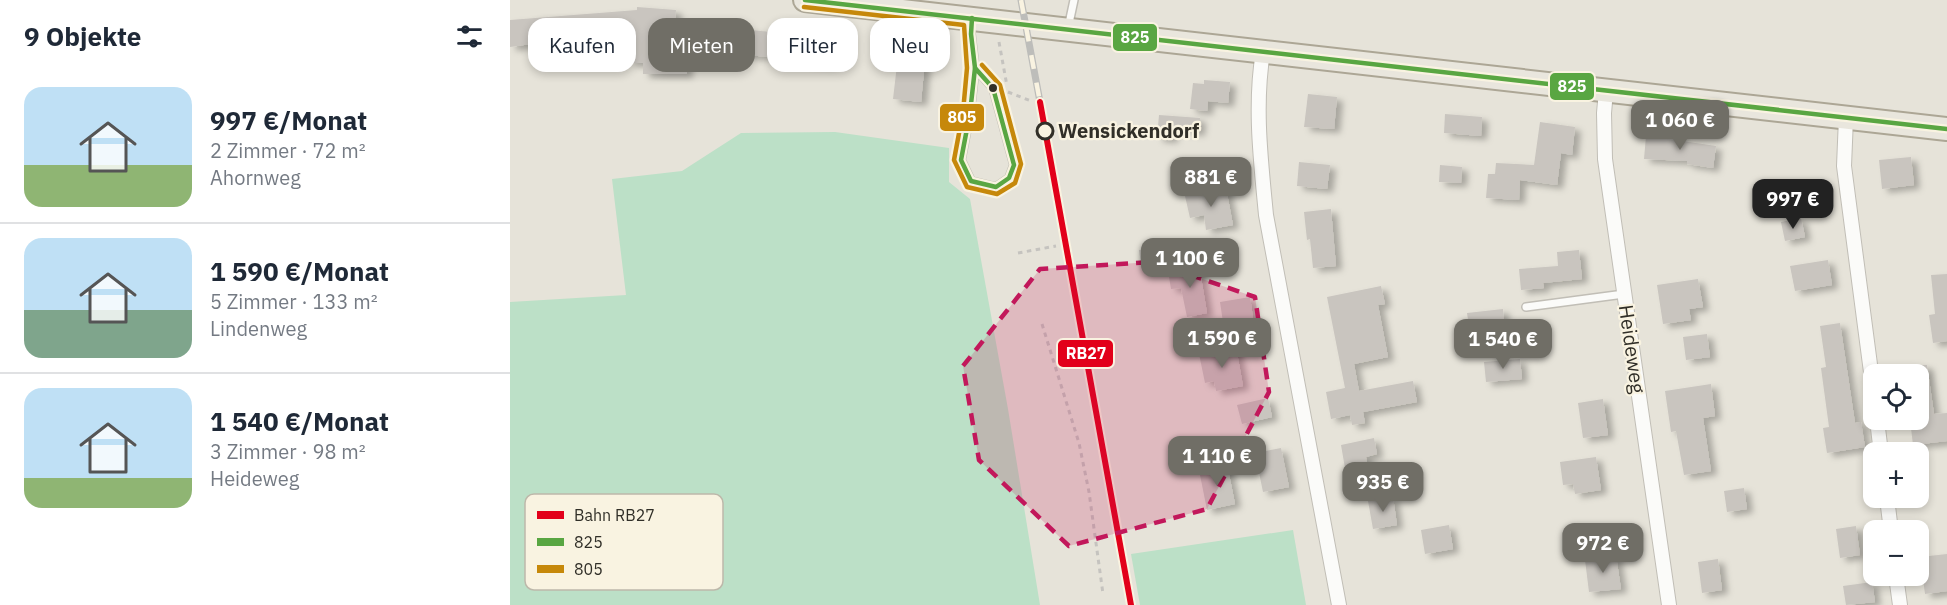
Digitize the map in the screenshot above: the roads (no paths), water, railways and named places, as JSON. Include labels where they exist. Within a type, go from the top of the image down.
[{"type":"main road","points":[[805,0],[1947,129]]},
{"type":"street","points":[[1263,52],[1260,92],[1260,157],[1266,215],[1339,605]]},
{"type":"street","name":"Heideweg","points":[[1606,91],[1605,159],[1669,605]]},
{"type":"street","points":[[1846,118],[1844,166],[1870,364]]},
{"type":"street","points":[[1897,586],[1900,605]]},
{"type":"lane","points":[[1068,30],[1074,0]]},
{"type":"lane","points":[[972,18],[971,34],[975,68],[970,113],[961,160],[971,181],[996,187],[1010,178],[1014,165],[993,88],[975,68]]},
{"type":"lane","points":[[1526,307],[1624,294]]},
{"type":"railway","points":[[1021,0],[1040,102]]},
{"type":"rail line","name":"RB27","points":[[1040,102],[1131,605]]},
{"type":"place","name":"Wensickendorf","points":[[1045,131]]}]
